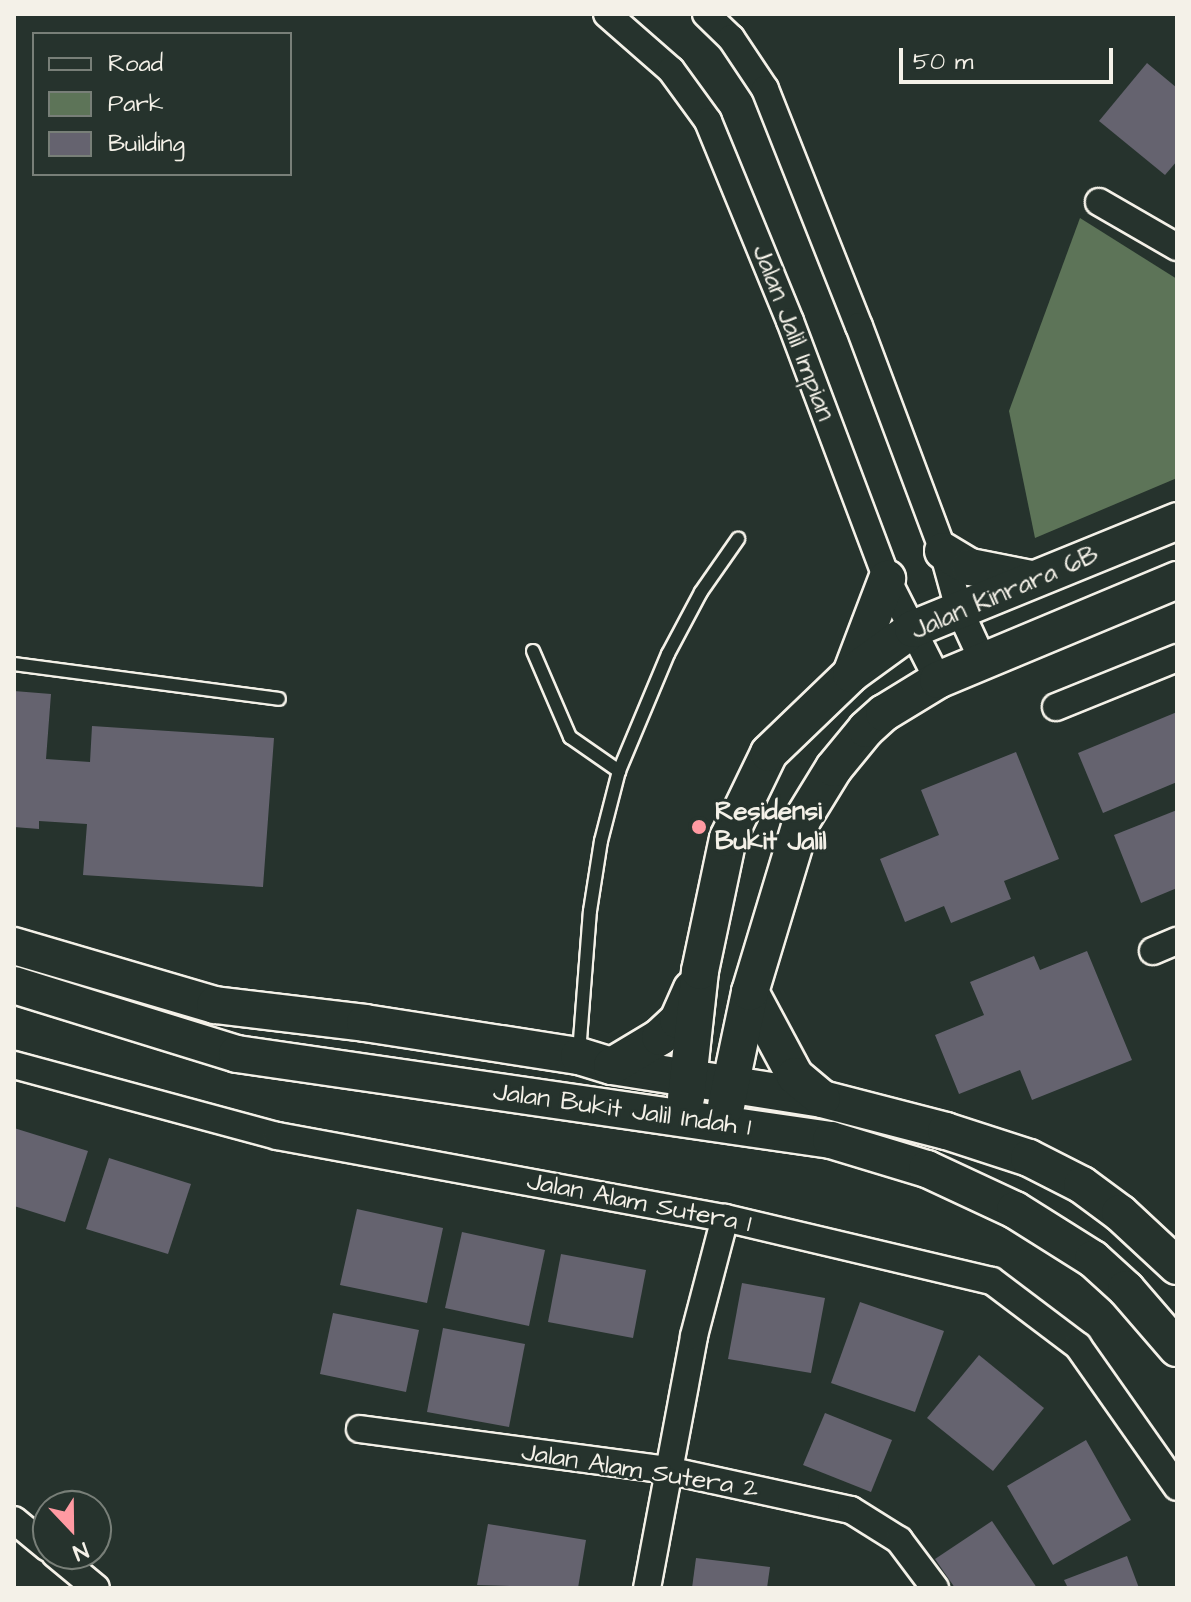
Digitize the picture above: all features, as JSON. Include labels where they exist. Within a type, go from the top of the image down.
[{"type":"street","name":"Jalan Jalil Impian","points":[[607,14],[671,70],[708,121],[790,321],[887,579],[938,680]]},
{"type":"street","points":[[706,14],[731,38],[765,89],[943,551],[959,609],[983,661]]},
{"type":"street","points":[[1099,202],[1177,247]]},
{"type":"street","name":"Jalan Kinrara 6B","points":[[684,1118],[700,971],[728,838],[769,753],[851,674],[913,629],[1177,521]]},
{"type":"street","points":[[943,551],[970,567],[1033,580]]},
{"type":"street","points":[[851,674],[887,579]]},
{"type":"street","name":"Jalan Kinrara 6B","points":[[722,1124],[750,992],[802,820],[818,791],[866,729],[884,713],[938,680],[1177,580]]},
{"type":"street","points":[[1056,707],[1177,658]]},
{"type":"street","name":"Jalan Bukit Jalil Indah 1","points":[[14,946],[215,1005],[365,1023],[822,1099],[946,1131],[1029,1158],[1082,1185],[1120,1213],[1177,1266]]},
{"type":"street","points":[[596,1061],[660,1037],[678,1020],[700,971]]},
{"type":"street","name":"Jalan Bukit Jalil Indah 1","points":[[14,985],[237,1054],[831,1140],[927,1169],[981,1192],[1048,1229],[1093,1259],[1126,1289],[1177,1348]]},
{"type":"street","points":[[750,992],[795,1076],[822,1099]]},
{"type":"street","name":"Jalan Alam Sutera 1","points":[[14,1065],[277,1136],[725,1218],[992,1281],[1078,1346],[1177,1487]]},
{"type":"street","points":[[647,1588],[694,1336],[725,1218]]},
{"type":"street","name":"Jalan Alam Sutera 2","points":[[360,1429],[667,1470],[851,1510],[899,1540],[935,1588]]},
{"type":"street","points":[[14,1520],[32,1535]]},
{"type":"street","points":[[74,1570],[96,1588]]},
{"type":"lane","points":[[596,1061],[590,911],[601,841],[619,771],[668,654],[701,592],[738,539]]},
{"type":"lane","points":[[533,651],[570,737],[619,771]]},
{"type":"lane","points":[[14,664],[279,699]]},
{"type":"green space","points":[[1080,218],[1177,279],[1177,478],[1035,538],[1009,411]]},
{"type":"building","points":[[1147,63],[1177,88],[1177,161],[1165,175],[1099,121]]},
{"type":"building","points":[[14,691],[51,694],[46,759],[90,762],[92,726],[274,738],[263,887],[83,875],[87,824],[39,821],[39,829],[14,827]]},
{"type":"building","points":[[1177,712],[1177,782],[1103,813],[1078,753]]},
{"type":"building","points":[[1016,752],[1059,859],[1004,881],[1011,899],[951,923],[944,906],[905,922],[880,859],[939,835],[921,790]]},
{"type":"building","points":[[1177,810],[1177,888],[1141,903],[1114,835]]},
{"type":"building","points":[[1087,951],[1132,1060],[1032,1100],[1020,1070],[959,1094],[935,1035],[984,1015],[970,982],[1034,956],[1040,970]]},
{"type":"building","points":[[14,1128],[88,1151],[65,1222],[14,1206]]},
{"type":"building","points":[[109,1158],[191,1184],[168,1254],[86,1229]]},
{"type":"building","points":[[357,1209],[443,1228],[427,1303],[340,1285]]},
{"type":"building","points":[[462,1232],[545,1250],[529,1326],[445,1308]]},
{"type":"building","points":[[561,1254],[646,1270],[633,1338],[548,1322]]},
{"type":"building","points":[[742,1283],[825,1298],[811,1373],[728,1359]]},
{"type":"building","points":[[860,1302],[944,1331],[915,1412],[831,1383]]},
{"type":"building","points":[[333,1313],[419,1330],[406,1392],[320,1374]]},
{"type":"building","points":[[443,1328],[525,1344],[509,1427],[427,1412]]},
{"type":"building","points":[[979,1355],[1044,1408],[993,1471],[927,1418]]},
{"type":"building","points":[[825,1413],[892,1440],[871,1492],[803,1465]]},
{"type":"building","points":[[1086,1440],[1131,1520],[1053,1565],[1007,1486]]},
{"type":"building","points":[[992,1521],[1037,1588],[955,1588],[935,1559]]},
{"type":"building","points":[[488,1524],[586,1540],[578,1588],[477,1585]]},
{"type":"building","points":[[1127,1556],[1139,1588],[1068,1588],[1064,1580]]},
{"type":"building","points":[[696,1558],[770,1567],[767,1588],[692,1588]]},
{"type":"place","name":"Residensi Bukit Jalil","points":[[699,827]]}]
